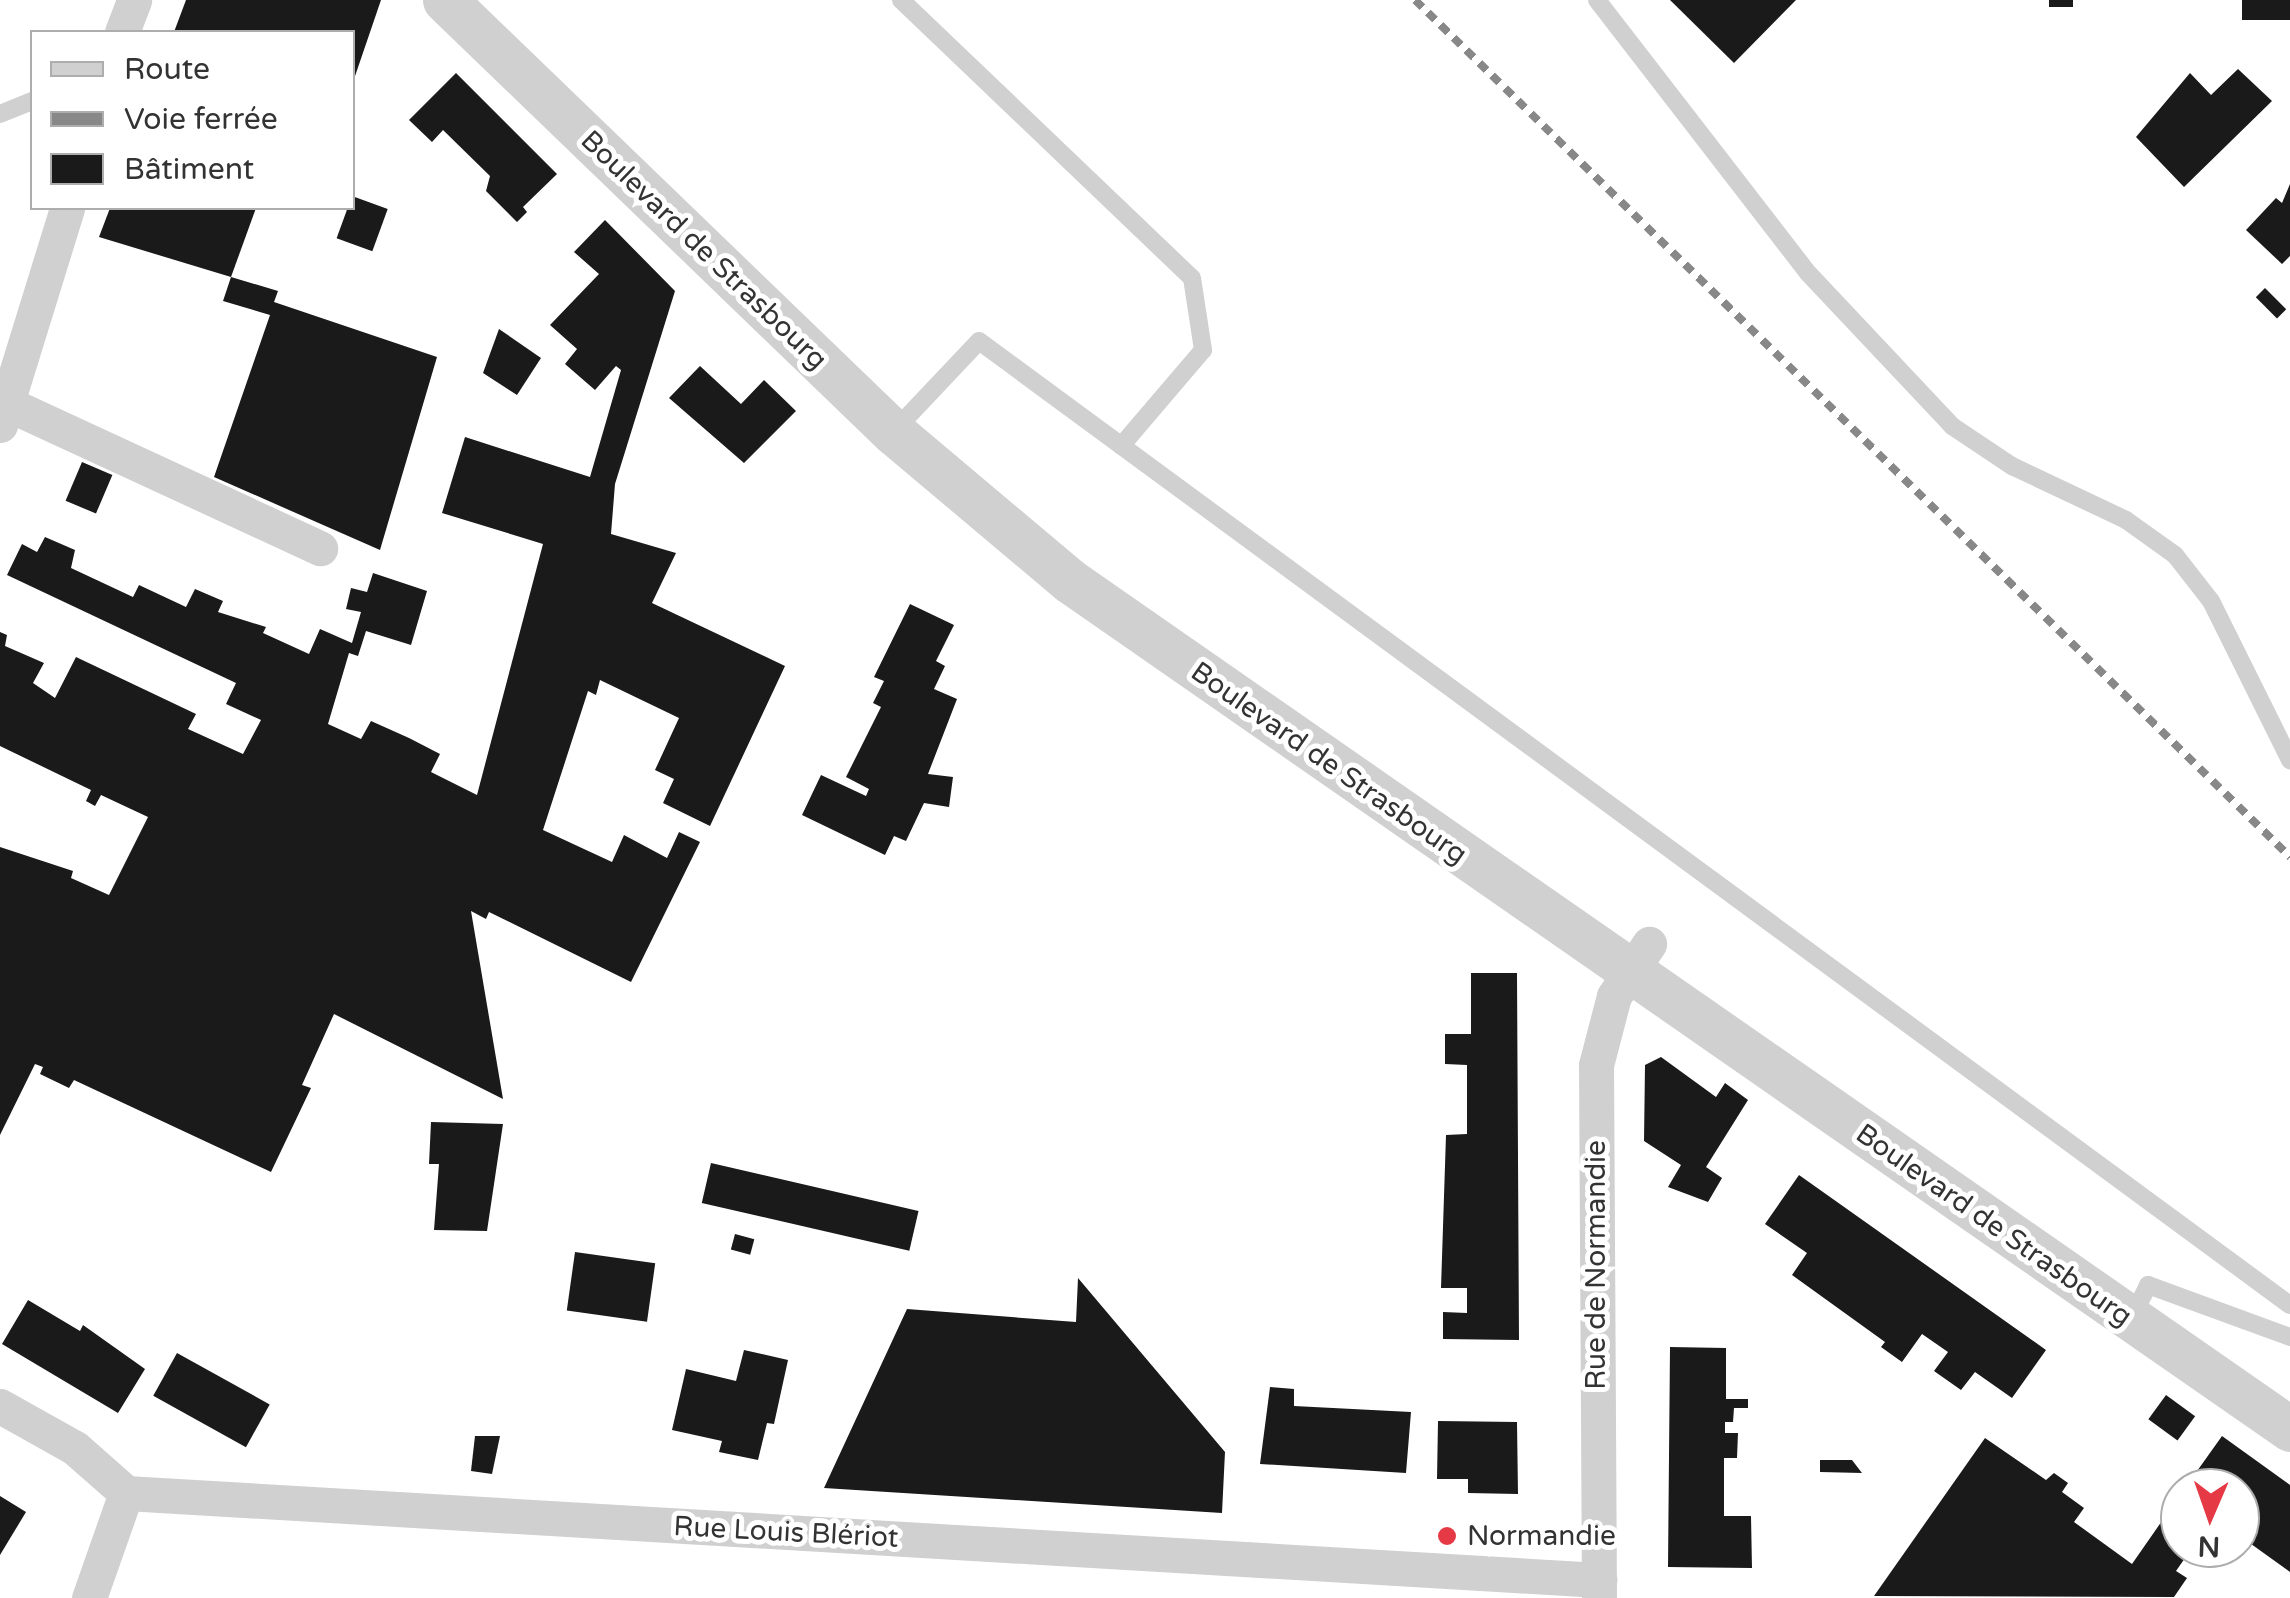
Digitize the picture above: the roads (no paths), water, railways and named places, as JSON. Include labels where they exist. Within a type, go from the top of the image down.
[{"type":"street","points":[[123,30],[134,0]]},
{"type":"street","name":"Boulevard de Strasbourg","points":[[446,0],[893,432],[1070,581],[1638,958],[2131,1319],[2290,1430]]},
{"type":"street","points":[[65,210],[4,414],[320,548]]},
{"type":"street","name":"Rue de Normandie","points":[[1599,1589],[1596,1065],[1638,958]]},
{"type":"street","points":[[0,1406],[76,1448],[126,1493],[88,1598]]},
{"type":"street","name":"Rue Louis Blériot","points":[[126,1493],[1599,1589]]},
{"type":"lane","points":[[901,0],[1192,278],[1203,350],[1121,446]]},
{"type":"lane","points":[[1597,0],[1809,274],[1952,426],[2012,466],[2126,520],[2175,555],[2212,600],[2290,760]]},
{"type":"lane","points":[[0,114],[30,102]]},
{"type":"lane","points":[[893,432],[979,341],[2290,1306]]},
{"type":"lane","points":[[2131,1319],[2148,1284],[2290,1337]]},
{"type":"railway","points":[[1415,0],[2290,857]]},
{"type":"place","name":"Normandie","points":[[1447,1536]]}]
